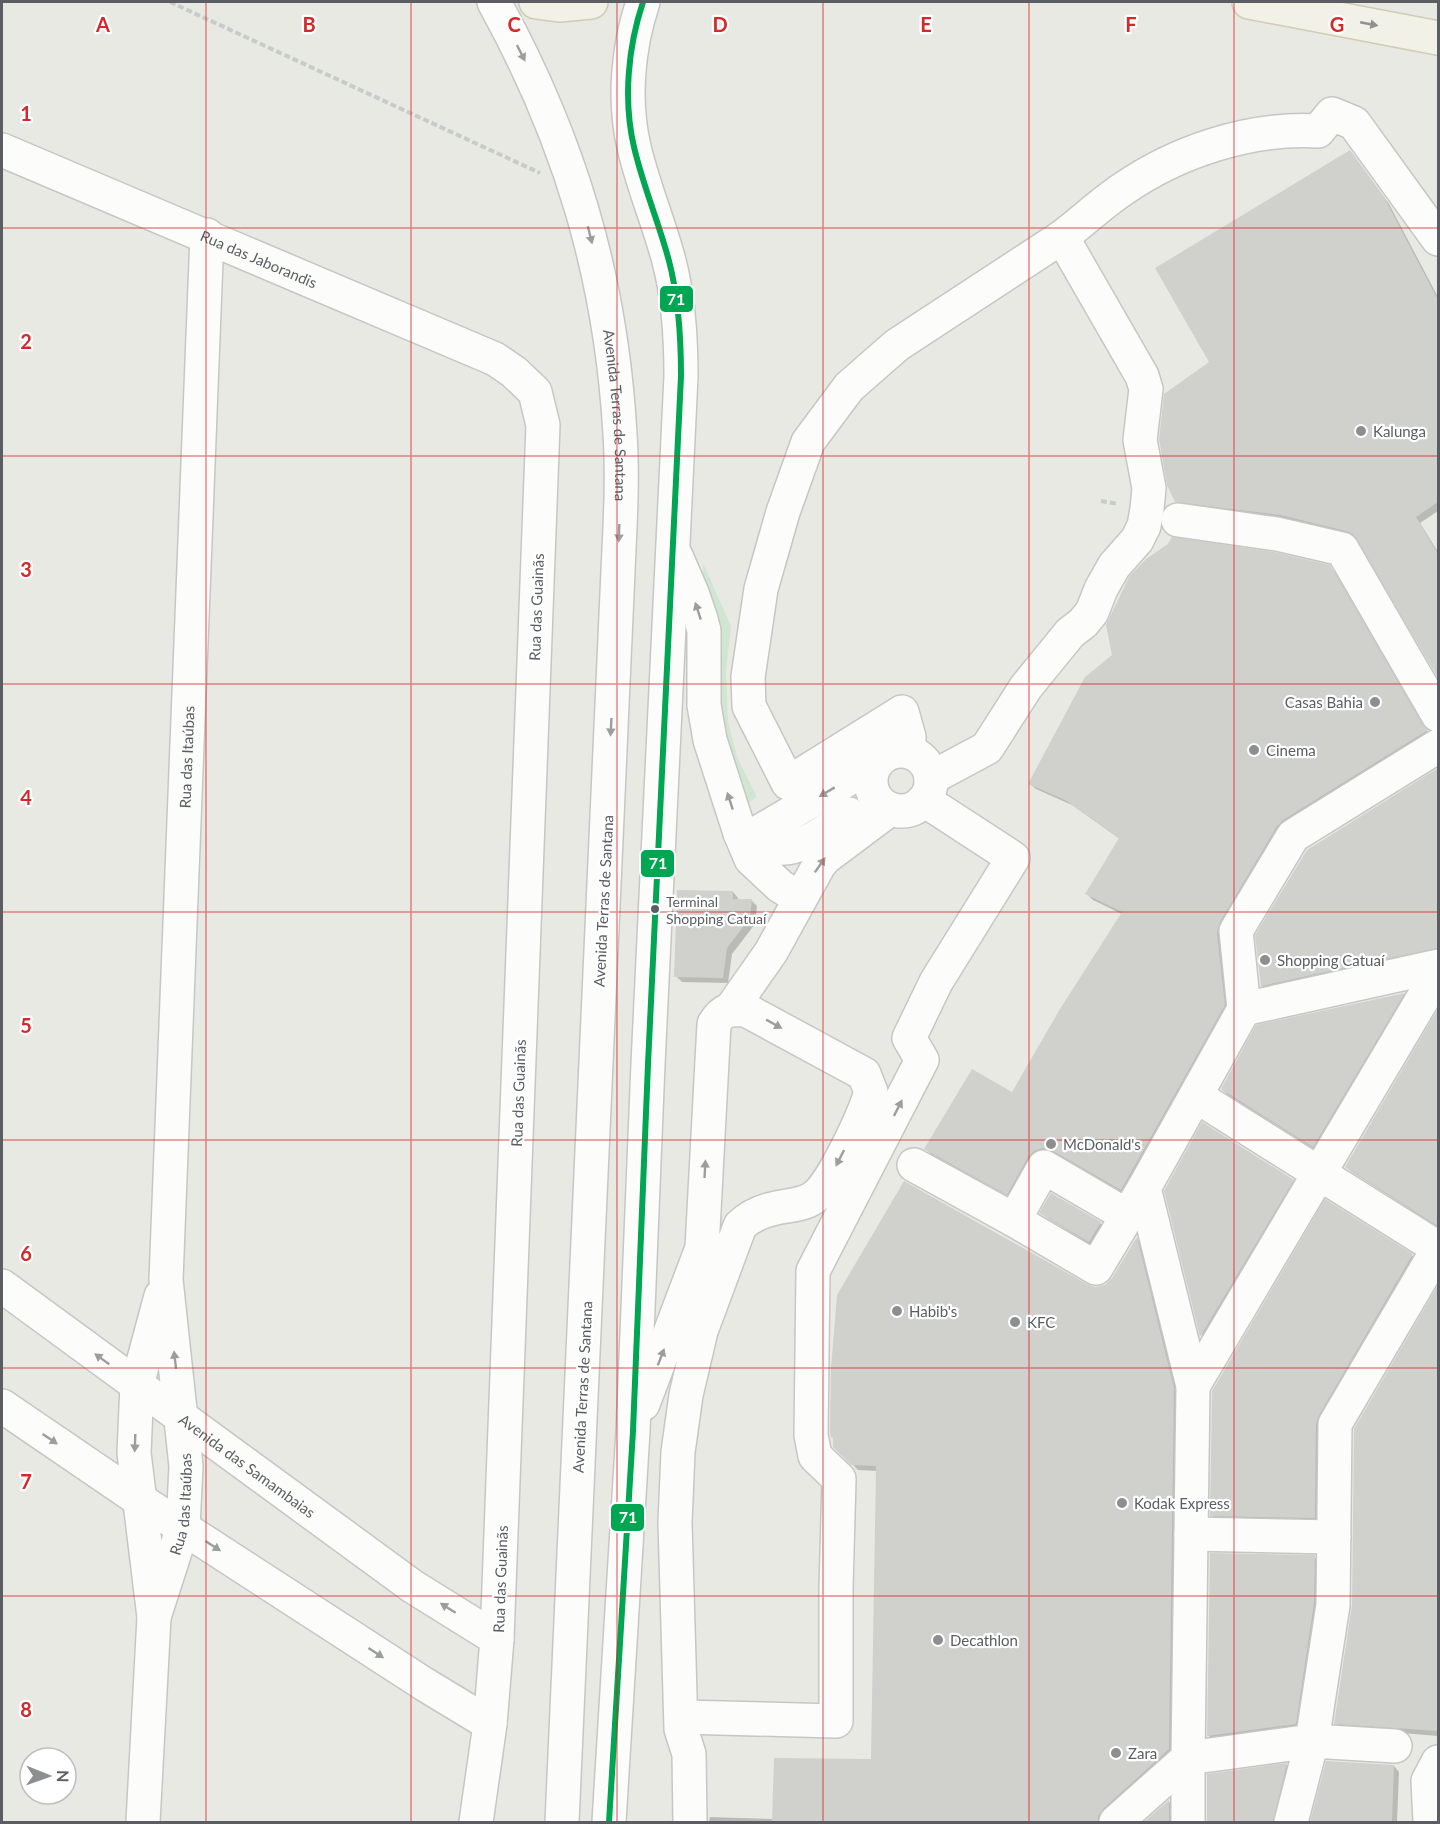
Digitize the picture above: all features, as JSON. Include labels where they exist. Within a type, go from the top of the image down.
[{"type":"main road","points":[[536,2],[560,5],[591,2]]},
{"type":"main road","points":[[1250,2],[1438,38]]},
{"type":"street","name":"Avenida Terras de Santana","points":[[494,2],[540,92],[578,191],[591,236],[605,302],[618,406],[621,473],[618,583],[562,1822]]},
{"type":"street","points":[[609,1822],[633,1431],[681,376],[681,334],[669,263],[634,146],[629,111],[628,80],[631,49],[643,2]]},
{"type":"street","points":[[909,752],[909,737],[902,712],[788,783],[750,706],[748,677],[761,589],[783,512],[808,442],[849,387],[897,345],[1062,237],[1124,188],[1170,164],[1236,138],[1300,130],[1318,131],[1332,114],[1354,123],[1438,239]]},
{"type":"street","name":"Rua das Jaborandis","points":[[2,150],[495,358],[514,372]]},
{"type":"street","name":"Rua das Itaúbas","points":[[154,1617],[183,1527],[186,1466],[166,1280],[207,235]]},
{"type":"street","points":[[877,762],[871,778],[871,787],[882,802],[897,811],[912,808],[927,789],[987,748],[1026,687],[1070,633],[1092,612],[1101,589],[1114,566],[1137,540],[1144,525],[1149,488],[1140,440],[1146,389],[1142,376],[1062,237]]},
{"type":"street","name":"Rua das Guainãs","points":[[476,1822],[490,1724],[497,1639],[543,425],[535,392],[514,372]]},
{"type":"street","points":[[1178,520],[1277,534],[1342,549],[1438,715]]},
{"type":"street","points":[[673,548],[692,593],[702,625],[703,691],[710,740],[746,834],[751,859],[780,886],[800,900]]},
{"type":"street","points":[[914,1165],[1096,1268],[1144,1188],[1244,1009],[1236,931],[1293,836],[1438,746]]},
{"type":"street","points":[[681,1717],[836,1721],[839,1479],[815,1456],[811,1435],[813,1271],[916,1049],[936,981],[1013,858],[927,789],[924,761],[909,752],[891,752],[877,762],[746,834]]},
{"type":"street","points":[[746,834],[770,846],[791,847],[816,837],[882,802]]},
{"type":"street","points":[[731,1009],[771,952],[819,865],[882,802]]},
{"type":"street","points":[[1244,1009],[1438,966]]},
{"type":"street","points":[[1193,1386],[1438,973]]},
{"type":"street","points":[[633,1431],[702,1248],[714,1024],[720,1014],[731,1009],[746,1010],[864,1074],[871,1092],[827,1184],[812,1199],[749,1217],[740,1226],[700,1331],[686,1395],[678,1452],[675,1522],[681,1729],[689,1755],[690,1822]]},
{"type":"street","points":[[864,1074],[916,1049]]},
{"type":"street","points":[[1196,1096],[1438,1249],[1335,1424],[1333,1605],[1312,1741],[1291,1822]]},
{"type":"street","points":[[1014,1220],[1044,1167],[1126,1215]]},
{"type":"street","points":[[1144,1188],[1193,1386],[1188,1822]]},
{"type":"street","name":"Rua das Itaúbas","points":[[143,1822],[154,1617],[134,1453],[137,1385],[166,1280]]},
{"type":"street","name":"Avenida das Samambaias","points":[[2,1286],[411,1586],[497,1639]]},
{"type":"street","points":[[2,1407],[140,1500],[424,1684],[490,1724]]},
{"type":"street","points":[[1191,1534],[1334,1537]]},
{"type":"street","points":[[1116,1822],[1188,1758],[1312,1741],[1395,1746]]},
{"type":"street","points":[[1430,1822],[1428,1781],[1438,1762]]},
{"type":"path","points":[[170,2],[578,191]]},
{"type":"green space","points":[[703,563],[731,626],[726,671],[728,721],[737,757],[757,797],[746,804],[732,773],[702,591]]},
{"type":"building","points":[[1350,150],[1384,197],[1438,300],[1438,502],[1416,517],[1438,554],[1438,678],[1353,534],[1280,515],[1175,502],[1167,485],[1159,439],[1164,394],[1209,362],[1155,268]]},
{"type":"building","points":[[1172,537],[1274,552],[1330,565],[1422,724],[1428,730],[1283,820],[1277,826],[1220,922],[1217,933],[1225,1005],[1121,1190],[1053,1151],[1043,1148],[1034,1151],[1028,1157],[1007,1195],[924,1149],[972,1069],[1012,1092],[1060,1009],[1122,912],[1085,894],[1119,838],[1065,800],[1028,784],[1085,677],[1112,655],[1106,625],[1129,577],[1146,559],[1168,544]]},
{"type":"building","points":[[1438,768],[1438,948],[1261,986],[1255,935],[1307,850]]},
{"type":"building","points":[[677,890],[733,891],[733,899],[752,899],[750,918],[727,948],[723,978],[674,977]]},
{"type":"building","points":[[1405,993],[1313,1147],[1221,1089],[1256,1025]]},
{"type":"building","points":[[1438,1009],[1438,1226],[1345,1167]]},
{"type":"building","points":[[1202,1122],[1294,1180],[1200,1337],[1164,1191]]},
{"type":"building","points":[[904,1181],[1095,1287],[1105,1285],[1112,1278],[1137,1237],[1174,1388],[1169,1749],[1104,1808],[1098,1816],[1098,1822],[772,1822],[774,1758],[871,1759],[876,1466],[851,1465],[833,1447],[833,1438],[830,1433],[831,1368],[837,1295]]},
{"type":"building","points":[[1051,1193],[1101,1222],[1089,1242],[1039,1213]]},
{"type":"building","points":[[1325,1199],[1413,1254],[1319,1415],[1316,1424],[1315,1518],[1210,1516],[1212,1391]]},
{"type":"building","points":[[1438,1285],[1438,1731],[1334,1724],[1352,1605],[1354,1429]]},
{"type":"building","points":[[1210,1553],[1315,1555],[1314,1603],[1296,1724],[1207,1736]]},
{"type":"building","points":[[1326,1761],[1394,1765],[1392,1822],[1310,1822]]},
{"type":"building","points":[[1287,1763],[1273,1822],[1207,1822],[1207,1774]]},
{"type":"building","points":[[1169,1800],[1169,1822],[1144,1822]]},
{"type":"transit line","name":"71","points":[[609,1822],[633,1431],[681,376],[679,318],[675,290],[665,247],[634,147],[629,111],[631,55],[643,2]]},
{"type":"place","name":"Kalunga","points":[[1361,431]]},
{"type":"place","name":"Casas Bahia","points":[[1375,702]]},
{"type":"place","name":"Cinema","points":[[1254,750]]},
{"type":"place","name":"Terminal Shopping Catuaí","points":[[655,909]]},
{"type":"place","name":"Shopping Catuaí","points":[[1265,960]]},
{"type":"place","name":"McDonald's","points":[[1051,1144]]},
{"type":"place","name":"Habib's","points":[[897,1311]]},
{"type":"place","name":"KFC","points":[[1015,1322]]},
{"type":"place","name":"Kodak Express","points":[[1122,1503]]},
{"type":"place","name":"Decathlon","points":[[938,1640]]},
{"type":"place","name":"Zara","points":[[1116,1753]]}]
